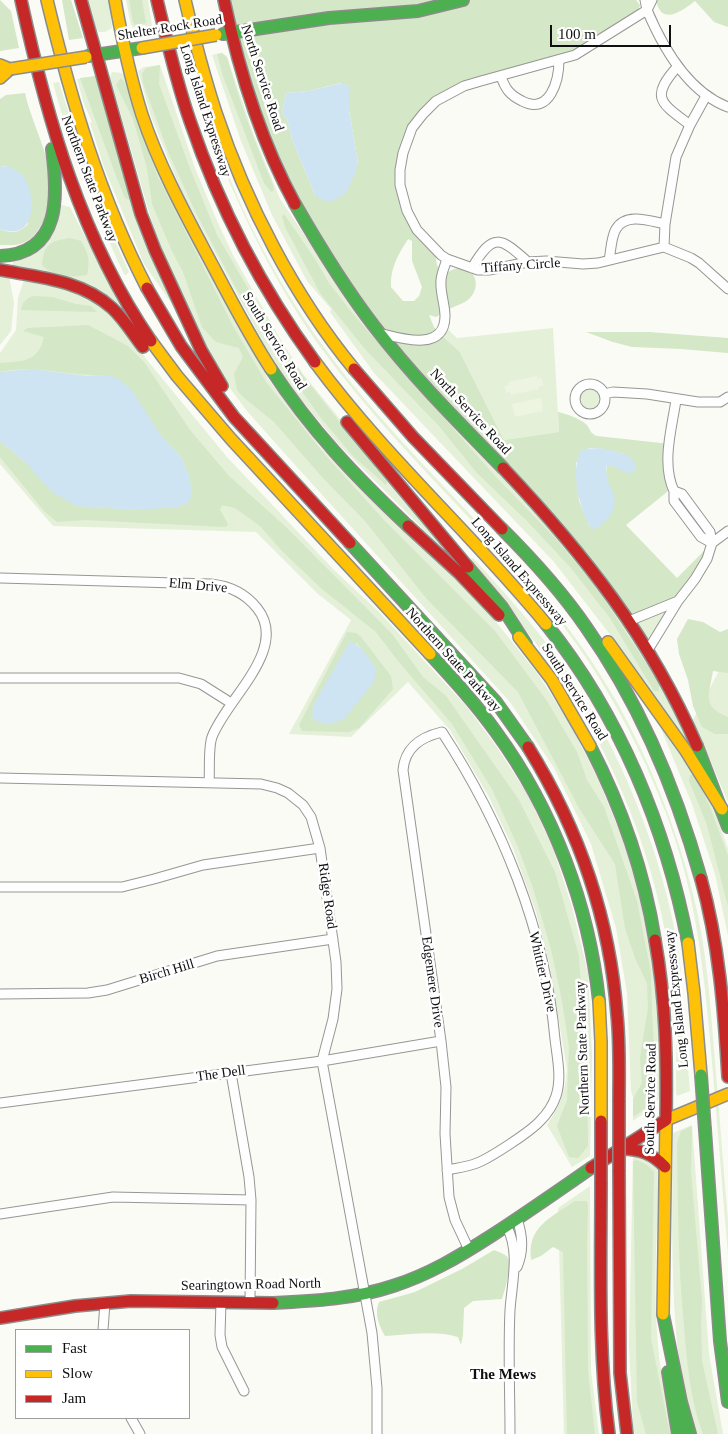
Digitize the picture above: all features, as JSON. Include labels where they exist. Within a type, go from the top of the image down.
[{"type":"main road","points":[[13,0],[31,44]]},
{"type":"main road","name":"Northern State Parkway","points":[[21,0],[49,115],[78,202],[112,275],[146,333],[199,405],[471,699],[499,735],[531,786],[548,818],[565,859],[582,908],[590,945],[600,1011],[602,1357],[609,1434]]},
{"type":"main road","name":"Northern State Parkway","points":[[47,0],[64,69],[92,159],[113,215],[137,269],[165,320],[198,371],[234,417],[477,679],[514,726],[547,776],[584,857],[605,928],[613,971],[618,1017],[620,1102],[620,1372],[627,1434]]},
{"type":"main road","points":[[81,0],[91,56],[151,241],[207,362],[222,387],[241,411],[265,451]]},
{"type":"main road","name":"South Service Road","points":[[115,0],[124,51],[148,130],[171,185],[246,328],[276,378],[302,413],[340,458],[476,591],[526,644],[560,692],[592,749],[619,808],[639,864],[653,922],[662,977],[666,1024],[663,1314],[668,1373],[678,1434]]},
{"type":"main road","name":"Long Island Expressway","points":[[157,0],[169,52],[195,138],[217,192],[256,272],[303,346],[338,393],[364,424],[537,611],[580,671],[610,722],[637,774],[648,801],[675,885],[692,972],[720,1341],[728,1402]]},
{"type":"main road","name":"Long Island Expressway","points":[[185,0],[200,62],[229,149],[269,239],[304,298],[336,347],[386,408],[536,566],[576,614],[616,673],[637,713],[686,827],[700,876],[714,935],[728,1077]]},
{"type":"main road","name":"North Service Road","points":[[224,0],[231,33],[257,117],[284,182],[322,250],[379,333],[572,545],[597,575],[630,621],[689,726],[728,827]]},
{"type":"main road","name":"Shelter Rock Road","points":[[3,68],[124,51],[329,18],[418,11],[463,0]]},
{"type":"main road","points":[[0,78],[3,68]]},
{"type":"main road","points":[[0,256],[16,254],[32,247],[44,235],[52,220],[56,192],[49,115]]},
{"type":"main road","points":[[0,270],[65,283],[81,288],[99,298],[123,320],[165,376],[199,405]]},
{"type":"main road","points":[[303,346],[347,422],[502,607],[526,644]]},
{"type":"main road","points":[[576,614],[604,637],[686,751],[722,809]]},
{"type":"main road","name":"Searingtown Road North","points":[[0,1318],[105,1304],[150,1301],[250,1303],[317,1300],[364,1294],[391,1287],[419,1276],[469,1250],[666,1120],[728,1094]]},
{"type":"main road","points":[[622,1148],[646,1151],[665,1166]]},
{"type":"main road","points":[[663,1314],[681,1402],[690,1434]]},
{"type":"street","points":[[645,0],[647,10],[660,37],[678,66],[706,96],[728,107]]},
{"type":"street","name":"Tiffany Circle","points":[[652,0],[647,10],[575,56],[464,86],[436,101],[422,114],[412,128],[403,153],[400,185],[407,211],[425,241],[447,259],[478,270],[489,270],[528,262],[554,261],[583,264],[664,247]]},
{"type":"street","points":[[501,76],[505,89],[513,97],[527,104],[538,105],[549,97],[557,83],[559,60]]},
{"type":"street","points":[[678,66],[662,88],[661,98],[668,108],[690,125]]},
{"type":"street","points":[[706,96],[690,125],[676,157],[665,224],[664,247],[699,263],[728,290]]},
{"type":"street","points":[[609,260],[616,229],[623,222],[631,219],[665,224]]},
{"type":"street","points":[[472,268],[487,245],[496,242],[505,244],[528,262]]},
{"type":"street","points":[[379,333],[403,339],[424,341],[432,338],[438,332],[445,318],[440,281],[447,259]]},
{"type":"street","points":[[604,394],[613,392],[647,394],[693,402],[726,402]]},
{"type":"street","points":[[648,650],[678,600],[695,579],[712,543],[710,532],[682,494],[674,490],[668,469],[676,400]]},
{"type":"street","points":[[712,543],[728,531]]},
{"type":"street","name":"Elm Drive","points":[[0,578],[211,584],[227,586],[253,602],[266,624],[267,635],[264,651],[218,724],[211,739],[209,782]]},
{"type":"street","points":[[630,621],[678,600]]},
{"type":"street","points":[[0,678],[180,678],[201,684],[231,704]]},
{"type":"street","name":"Edgemere Drive","points":[[442,732],[426,735],[413,746],[406,757],[402,770],[441,1041],[446,1086],[445,1134],[451,1209],[469,1250]]},
{"type":"street","name":"Whittier Drive","points":[[442,732],[466,768],[489,811],[505,846],[525,900],[546,981],[553,1022],[558,1076],[556,1097],[539,1122],[478,1162],[447,1170]]},
{"type":"street","name":"Ridge Road","points":[[0,778],[261,784],[288,793],[302,805],[311,817],[320,848],[336,962],[337,989],[333,1019],[322,1061],[372,1333],[377,1434]]},
{"type":"street","points":[[0,887],[122,886],[203,865],[320,848]]},
{"type":"street","name":"Birch Hill","points":[[0,994],[88,993],[107,990],[217,956],[333,939]]},
{"type":"street","name":"The Dell","points":[[0,1103],[322,1061],[441,1041]]},
{"type":"street","points":[[230,1073],[249,1177],[251,1200],[250,1303]]},
{"type":"street","points":[[0,1214],[114,1198],[251,1200]]},
{"type":"street","points":[[513,1274],[522,1250],[522,1232],[517,1219]]},
{"type":"street","points":[[506,1226],[512,1236],[514,1245],[510,1310],[510,1434]]},
{"type":"street","points":[[221,1302],[220,1335],[222,1347],[244,1392]]},
{"type":"street","points":[[104,1329],[105,1304]]},
{"type":"street","points":[[132,1419],[140,1434]]},
{"type":"green space","points":[[0,0],[11,11],[19,48],[0,51]]},
{"type":"green space","points":[[62,0],[71,0],[83,38],[69,40]]},
{"type":"green space","points":[[88,0],[109,0],[112,28],[105,32],[99,32],[96,29]]},
{"type":"green space","points":[[126,0],[148,0],[152,26],[138,28],[131,25]]},
{"type":"green space","points":[[129,0],[142,0],[146,23],[135,25]]},
{"type":"green space","points":[[224,0],[636,0],[640,5],[638,12],[585,51],[446,95],[412,128],[400,170],[407,211],[435,253],[437,265],[444,275],[453,270],[466,269],[471,272],[476,281],[474,292],[468,300],[436,317],[429,315],[438,332],[460,352],[504,440],[559,432],[558,412],[583,422],[597,436],[670,444],[672,488],[626,525],[677,578],[712,543],[678,601],[629,621],[394,345],[396,341],[379,333],[280,173]],"holes":[[[341,83],[349,86],[349,110],[358,163],[315,195],[292,139],[287,119],[282,113],[286,93],[309,91]],[[408,239],[412,241],[412,261],[422,287],[419,296],[414,301],[403,301],[391,287],[393,268]],[[589,448],[625,454],[612,465],[607,465],[590,527],[579,501],[576,463]]]},
{"type":"green space","points":[[656,0],[728,0],[728,27],[714,22],[695,1],[678,12],[667,15],[662,13]]},
{"type":"green space","points":[[222,53],[227,57],[253,133],[280,199],[314,249],[568,546],[619,612],[660,679],[694,751],[612,637],[554,562],[374,373],[330,312],[331,309],[307,281],[272,215],[241,141],[212,55]]},
{"type":"green space","points":[[222,53],[227,57],[248,122],[273,185],[274,190],[271,192],[264,183],[223,76],[217,54]]},
{"type":"green space","points":[[160,65],[195,168],[217,221],[234,257],[282,342],[303,374],[442,543],[441,547],[340,446],[294,392],[264,344],[181,190],[151,116],[138,71],[144,67]]},
{"type":"green space","points":[[160,65],[159,84],[217,235],[286,354],[387,482],[386,485],[353,456],[321,418],[286,369],[236,288],[196,213],[169,154],[143,83],[142,74],[146,68]]},
{"type":"green space","points":[[187,65],[189,65],[221,155],[248,221],[277,275],[307,324],[341,370],[376,412],[523,572],[557,614],[589,658],[618,704],[652,773],[679,844],[693,894],[701,933],[711,1011],[728,1221],[728,1256],[705,986],[699,943],[691,899],[678,849],[650,775],[615,705],[591,665],[564,627],[504,556],[378,419],[333,364],[302,321],[276,278],[232,189],[208,128]]},
{"type":"green space","points":[[112,72],[122,73],[126,76],[175,203],[268,379],[321,448],[476,597],[537,673],[569,722],[598,779],[623,840],[639,893],[657,998],[660,1095],[652,1107],[633,1121],[627,993],[616,928],[591,844],[554,768],[510,702],[247,411],[217,371],[155,233],[110,77]]},
{"type":"green space","points":[[96,76],[174,307],[144,264],[104,167],[90,123],[92,122],[84,104],[77,79]]},
{"type":"green space","points":[[96,76],[132,201],[125,198],[80,78]]},
{"type":"green space","points":[[121,78],[125,83],[136,120],[157,175],[233,326],[266,382],[326,456],[383,519],[495,631],[547,701],[577,752],[587,780],[604,807],[637,901],[651,973],[656,1079],[654,1097],[646,1108],[633,1117],[633,1099],[642,1083],[640,1058],[648,1008],[647,983],[635,958],[625,928],[615,864],[579,808],[518,692],[426,598],[365,521],[323,478],[274,422],[237,390],[234,374],[243,357],[239,348],[216,342],[202,327],[183,272],[152,204],[147,168],[133,119],[116,85]]},
{"type":"green space","points":[[59,82],[94,195],[129,272],[125,276],[94,205],[76,157],[53,83]]},
{"type":"green space","points":[[25,93],[50,173],[49,206],[43,222],[30,239],[18,245],[0,245],[0,229],[15,232],[28,224],[8,166],[0,167],[0,99],[6,95]]},
{"type":"green space","points":[[62,205],[70,207],[122,306],[13,268],[13,260]]},
{"type":"green space","points":[[284,214],[329,283],[353,314],[495,476],[556,539],[596,587],[659,683],[659,691],[654,691],[610,618],[571,568],[527,521],[477,473],[439,426],[365,349],[320,293],[285,227],[282,216]]},
{"type":"green space","points":[[70,238],[81,241],[86,250],[89,261],[87,275],[63,276],[46,269],[42,265],[44,252],[49,245],[53,242]]},
{"type":"green space","points":[[0,274],[9,276],[14,303],[11,331],[0,345]]},
{"type":"green space","points":[[24,280],[67,287],[95,300],[120,321],[147,360],[227,457],[334,570],[380,613],[467,707],[527,793],[553,848],[572,907],[588,973],[592,1055],[590,1156],[572,1167],[547,1125],[561,1099],[567,1070],[550,966],[536,912],[513,848],[489,797],[450,730],[408,682],[351,737],[289,734],[351,620],[318,594],[256,532],[53,526],[0,464],[0,353],[16,330],[18,298]]},
{"type":"green space","points":[[33,296],[52,297],[91,306],[97,312],[21,310],[25,301]]},
{"type":"green space","points":[[88,325],[128,346],[144,362],[190,430],[229,476],[286,527],[392,634],[423,677],[446,696],[519,800],[555,872],[579,956],[587,1086],[588,1146],[578,1158],[569,1157],[557,1126],[567,1100],[569,1047],[551,949],[533,888],[518,847],[492,789],[452,724],[398,661],[376,632],[322,589],[282,551],[260,526],[235,508],[222,505],[220,510],[228,524],[226,527],[85,520],[57,522],[44,511],[0,457],[0,441],[76,506],[135,510],[156,507],[192,493],[189,476],[181,457],[159,433],[148,416],[106,375],[27,369],[0,372],[0,363],[22,361],[38,352],[44,337],[23,331],[28,328]]},
{"type":"green space","points":[[443,325],[457,338],[553,328],[559,432],[504,440],[460,352],[438,332]]},
{"type":"green space","points":[[586,332],[649,332],[728,338],[728,353],[632,347]]},
{"type":"green space","points":[[537,376],[537,379],[542,378],[543,386],[539,386],[539,389],[511,395],[510,392],[506,393],[504,386],[509,385],[508,382]]},
{"type":"green space","points":[[590,384],[596,385],[604,393],[604,405],[596,413],[590,414],[584,413],[576,405],[575,399],[576,393],[584,385]]},
{"type":"green space","points":[[541,398],[543,411],[515,417],[512,404]]},
{"type":"green space","points":[[473,558],[531,624],[563,666],[602,730],[636,801],[661,875],[678,948],[690,1091],[677,1096],[676,1016],[665,932],[656,890],[629,809],[613,770],[572,695],[548,660],[471,559]]},
{"type":"green space","points":[[672,605],[649,643],[636,621]]},
{"type":"green space","points":[[688,619],[703,622],[720,632],[728,629],[728,673],[713,671],[709,699],[714,709],[728,717],[728,734],[715,734],[702,727],[693,706],[688,680],[679,654],[677,639]]},
{"type":"green space","points":[[347,632],[356,633],[391,676],[393,689],[359,728],[349,732],[302,731],[299,725]],"holes":[[[356,643],[376,668],[314,720],[312,713],[314,704]]]},
{"type":"green space","points":[[728,654],[728,802],[693,720]]},
{"type":"green space","points":[[657,719],[711,801],[728,849],[728,936],[715,874],[692,804]]},
{"type":"green space","points":[[694,774],[710,807],[728,856],[728,906],[706,822],[689,781],[690,775]]},
{"type":"green space","points":[[692,1125],[709,1354],[723,1434],[693,1434],[677,1345],[674,1307],[672,1208],[673,1133]]},
{"type":"green space","points":[[692,1126],[691,1172],[702,1300],[702,1361],[718,1434],[703,1434],[695,1407],[686,1353],[679,1234],[677,1143],[681,1131]]},
{"type":"green space","points":[[643,1153],[659,1169],[656,1271],[657,1333],[663,1384],[674,1434],[635,1434],[633,1427],[629,1345],[633,1155]]},
{"type":"green space","points":[[637,1160],[647,1165],[654,1172],[651,1339],[670,1434],[646,1434],[637,1402],[633,1161]]},
{"type":"green space","points":[[590,1186],[591,1371],[599,1434],[564,1434],[558,1208]]},
{"type":"green space","points":[[575,1201],[587,1201],[588,1207],[588,1371],[595,1434],[567,1434],[563,1252],[553,1247],[541,1256],[531,1260],[533,1239],[542,1224]]},
{"type":"green space","points":[[494,1250],[506,1255],[509,1262],[508,1278],[502,1299],[473,1301],[464,1308],[461,1345],[458,1337],[449,1335],[385,1336],[378,1319],[379,1302],[415,1292],[462,1269]]},
{"type":"water","points":[[342,83],[349,86],[349,110],[358,163],[346,193],[333,201],[325,201],[315,195],[292,139],[287,119],[282,113],[286,93],[309,91]]},
{"type":"water","points":[[8,166],[24,177],[31,196],[32,207],[27,224],[21,229],[12,231],[0,229],[0,167]]},
{"type":"water","points":[[32,369],[86,376],[106,375],[117,378],[131,389],[159,433],[181,457],[189,476],[192,493],[189,502],[178,507],[135,510],[76,506],[52,492],[25,462],[0,441],[0,372]]},
{"type":"water","points":[[598,448],[625,454],[636,465],[634,472],[627,473],[614,466],[607,465],[606,472],[615,498],[615,505],[612,513],[602,524],[592,529],[580,501],[577,489],[576,467],[582,449]]},
{"type":"water","points":[[350,641],[362,649],[376,668],[374,682],[344,719],[329,723],[314,720],[312,713],[314,704]]},
{"type":"traffic: fast","points":[[223,34],[329,18],[418,11],[463,0]]},
{"type":"traffic: fast","points":[[88,56],[142,48]]},
{"type":"traffic: fast","points":[[0,256],[20,253],[35,245],[45,233],[52,219],[55,202],[52,149]]},
{"type":"traffic: fast","points":[[295,204],[332,266],[374,326],[420,381],[503,468]]},
{"type":"traffic: fast","points":[[271,369],[302,412],[335,452],[408,526]]},
{"type":"traffic: fast","points":[[502,529],[567,601],[586,627],[623,686],[668,780],[701,879]]},
{"type":"traffic: fast","points":[[350,543],[496,702],[528,747]]},
{"type":"traffic: fast","points":[[468,567],[502,607],[526,644]]},
{"type":"traffic: fast","points":[[546,624],[596,696],[618,735],[636,775],[653,816],[667,858],[679,900],[688,943]]},
{"type":"traffic: fast","points":[[430,654],[456,682],[496,732],[535,793],[551,826],[577,894],[587,929],[599,1001]]},
{"type":"traffic: fast","points":[[590,746],[622,817],[645,890],[655,940]]},
{"type":"traffic: fast","points":[[697,746],[728,827]]},
{"type":"traffic: fast","points":[[701,1075],[705,1130]]},
{"type":"traffic: fast","points":[[705,1130],[720,1341],[728,1402]]},
{"type":"traffic: fast","points":[[273,1303],[349,1297],[393,1286],[419,1276],[444,1264],[479,1243],[591,1168]]},
{"type":"traffic: fast","points":[[663,1314],[681,1402],[690,1434]]},
{"type":"traffic: fast","points":[[668,1372],[678,1434]]},
{"type":"traffic: slow","points":[[47,0],[66,74],[88,147],[115,219],[147,288]]},
{"type":"traffic: slow","points":[[115,0],[123,44],[134,86],[155,150],[197,236],[245,326],[271,369]]},
{"type":"traffic: slow","points":[[185,0],[199,57],[216,113],[228,147],[257,214],[292,280],[311,311],[354,369]]},
{"type":"traffic: slow","points":[[142,48],[216,35]]},
{"type":"traffic: slow","points":[[10,69],[86,57]]},
{"type":"traffic: slow","points":[[0,65],[10,69],[0,78]]},
{"type":"traffic: slow","points":[[151,341],[177,376],[231,439],[430,654]]},
{"type":"traffic: slow","points":[[315,362],[370,430],[546,624]]},
{"type":"traffic: slow","points":[[519,637],[552,680],[590,746]]},
{"type":"traffic: slow","points":[[608,642],[686,751],[722,809]]},
{"type":"traffic: slow","points":[[688,943],[701,1075]]},
{"type":"traffic: slow","points":[[599,1001],[601,1121]]},
{"type":"traffic: slow","points":[[663,1314],[666,1120],[728,1094]]},
{"type":"traffic: jam","points":[[21,0],[42,89],[55,133],[86,220],[126,302],[151,341]]},
{"type":"traffic: jam","points":[[81,0],[141,214],[155,250],[201,350],[222,386]]},
{"type":"traffic: jam","points":[[157,0],[185,106],[214,184],[259,276],[315,362]]},
{"type":"traffic: jam","points":[[224,0],[236,53],[252,105],[271,155],[295,204]]},
{"type":"traffic: jam","points":[[0,270],[59,281],[87,291],[112,308],[143,347]]},
{"type":"traffic: jam","points":[[147,288],[181,346],[234,417],[350,543]]},
{"type":"traffic: jam","points":[[354,369],[413,437],[502,529]]},
{"type":"traffic: jam","points":[[347,422],[468,567]]},
{"type":"traffic: jam","points":[[503,468],[561,532],[613,598],[658,669],[697,746]]},
{"type":"traffic: jam","points":[[408,526],[458,572],[499,615]]},
{"type":"traffic: jam","points":[[528,747],[562,810],[589,875],[599,909],[613,979],[617,1015],[619,1102]]},
{"type":"traffic: jam","points":[[701,879],[716,952],[728,1077]]},
{"type":"traffic: jam","points":[[591,1168],[666,1120],[665,1030],[662,985],[655,940]]},
{"type":"traffic: jam","points":[[619,1102],[619,1170]]},
{"type":"traffic: jam","points":[[601,1121],[601,1183]]},
{"type":"traffic: jam","points":[[622,1149],[646,1153],[665,1167]]},
{"type":"traffic: jam","points":[[619,1170],[620,1373],[627,1434]]},
{"type":"traffic: jam","points":[[601,1183],[603,1372],[609,1434]]},
{"type":"traffic: jam","points":[[0,1318],[75,1306],[131,1301],[273,1303]]},
{"type":"district","name":"The Mews","points":[[503,1375]]}]
